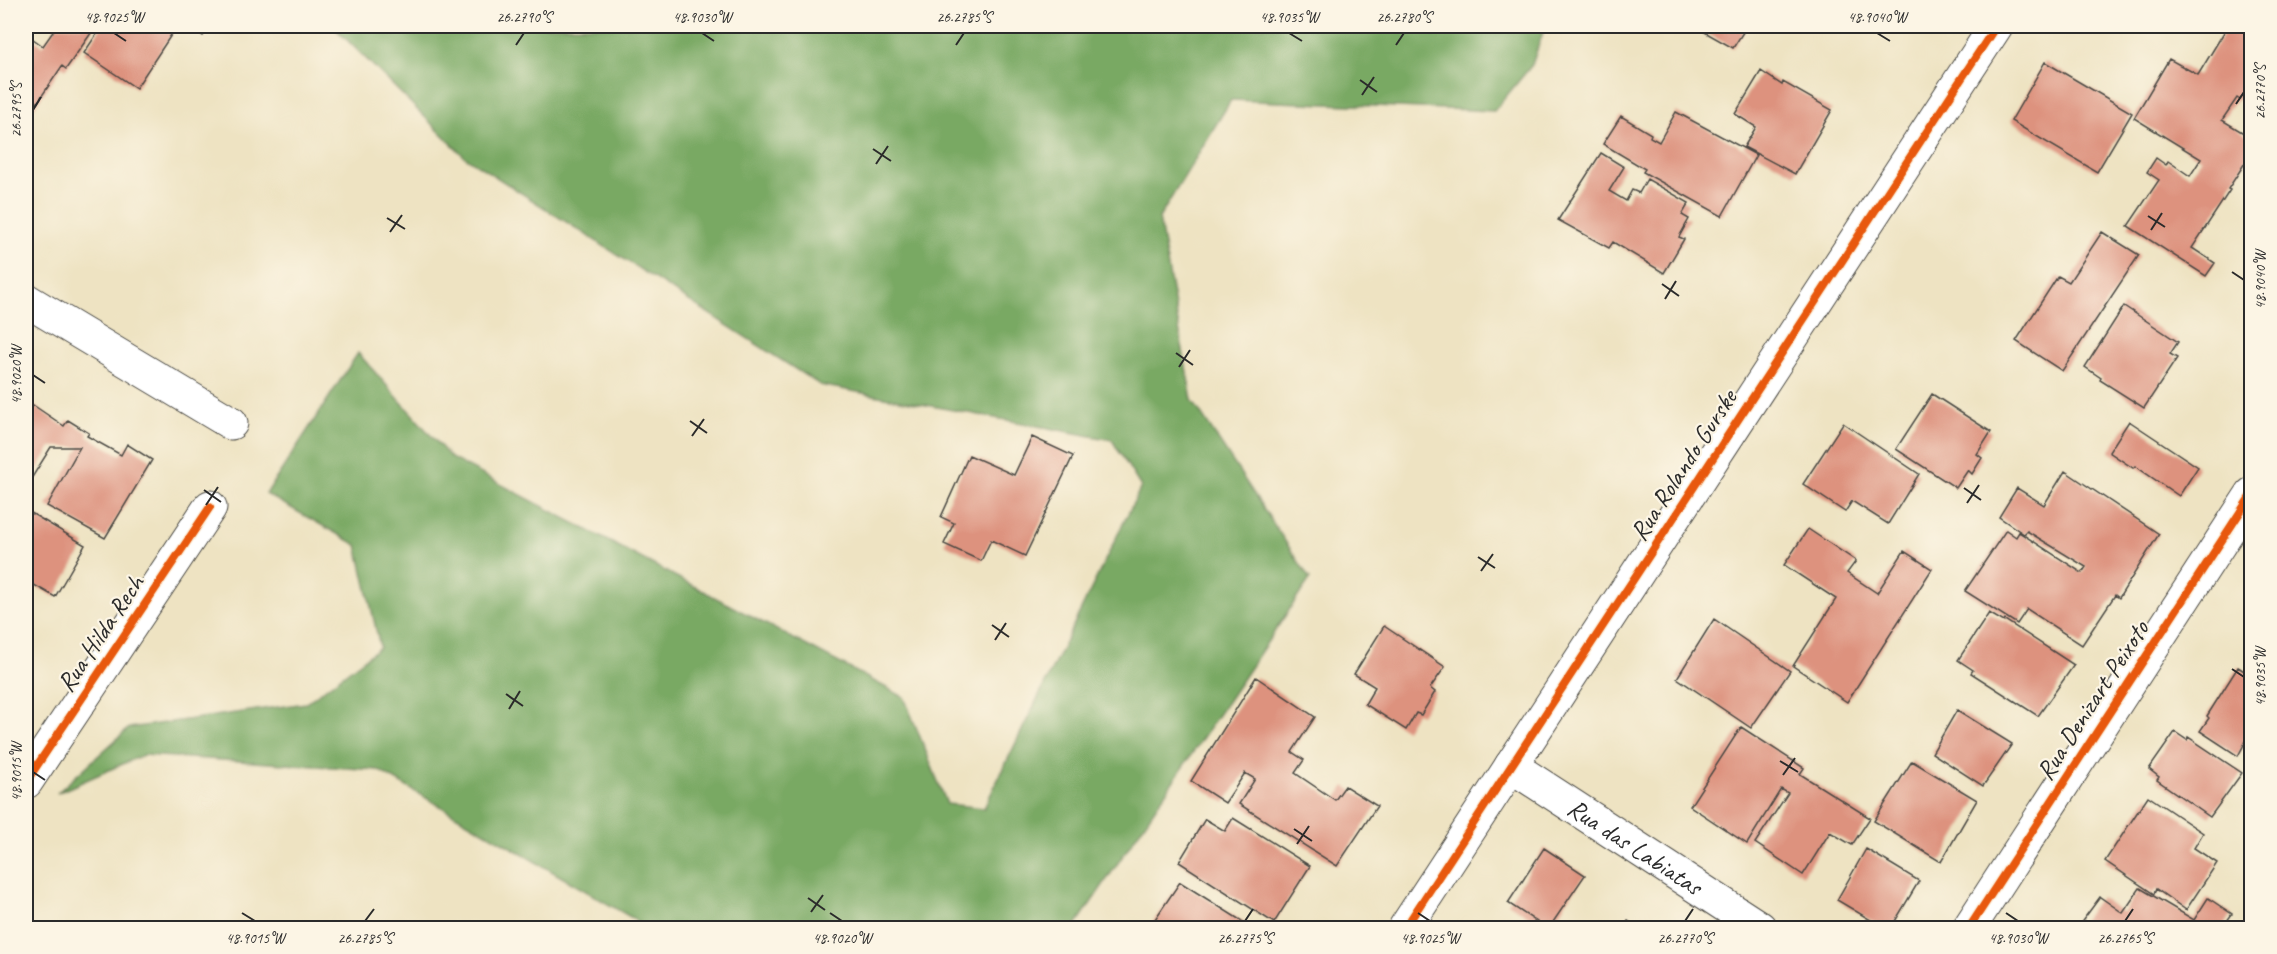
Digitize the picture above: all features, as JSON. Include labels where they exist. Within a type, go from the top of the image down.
[{"type":"street","name":"Rua Rolando Gurske","points":[[1405,928],[1996,26]]},
{"type":"street","points":[[26,300],[231,423]]},
{"type":"street","name":"Rua Denizart Peixoto","points":[[1969,928],[2252,494]]},
{"type":"street","name":"Rua Hilda Rech","points":[[26,782],[210,507]]},
{"type":"street","name":"Rua das Labiatas","points":[[1511,766],[1760,928]]},
{"type":"green space","points":[[333,26],[1545,26],[1532,65],[1494,111],[1231,100],[1159,218],[1192,400],[1310,579],[1074,928],[641,928],[634,919],[378,770],[143,755],[57,793],[129,728],[306,703],[380,647],[357,545],[266,494],[358,353],[451,458],[904,697],[947,804],[984,808],[1141,487],[1112,440],[820,385],[465,157]]},
{"type":"building","points":[[57,26],[96,26],[66,69],[62,66],[31,112],[26,108],[26,34],[43,46]]},
{"type":"building","points":[[102,26],[177,26],[136,88],[84,53]]},
{"type":"building","points":[[189,26],[210,26],[203,36]]},
{"type":"building","points":[[1694,26],[1747,26],[1733,48]]},
{"type":"building","points":[[2219,26],[2252,26],[2252,83],[2240,100],[2237,98],[2222,120],[2252,138],[2252,152],[2192,248],[2215,263],[2206,276],[2128,226],[2159,180],[2147,172],[2156,158],[2166,165],[2168,161],[2190,176],[2201,159],[2134,118],[2169,59],[2198,75],[2226,29]]},
{"type":"building","points":[[2045,62],[2132,113],[2097,172],[2011,121]]},
{"type":"building","points":[[1761,71],[1782,85],[1783,82],[1832,110],[1795,174],[1744,147],[1756,127],[1735,114]]},
{"type":"building","points":[[1676,112],[1756,155],[1722,216],[1643,172],[1645,169],[1603,144],[1621,116],[1651,134],[1650,137],[1659,142]]},
{"type":"building","points":[[1601,153],[1624,167],[1609,191],[1626,201],[1632,190],[1639,193],[1647,179],[1689,203],[1682,215],[1689,219],[1679,237],[1684,239],[1664,273],[1613,242],[1609,248],[1558,220]]},
{"type":"building","points":[[2102,232],[2139,255],[2062,371],[2016,341],[2058,276],[2069,282]]},
{"type":"building","points":[[2124,306],[2178,342],[2170,354],[2177,358],[2144,408],[2100,380],[2101,378],[2085,367]]},
{"type":"building","points":[[1932,394],[1991,432],[1977,454],[1982,458],[1972,474],[1968,470],[1956,488],[1896,449]]},
{"type":"building","points":[[33,405],[64,426],[68,420],[89,433],[87,436],[121,455],[127,444],[152,460],[105,538],[47,506],[80,447],[51,447],[26,487],[26,417]]},
{"type":"building","points":[[2129,421],[2198,467],[2179,496],[2135,466],[2133,468],[2109,452]]},
{"type":"building","points":[[1843,423],[1919,474],[1888,524],[1852,501],[1845,512],[1803,484]]},
{"type":"building","points":[[1032,437],[1073,456],[1025,556],[991,540],[981,561],[944,544],[954,523],[941,517],[969,455],[1014,475]]},
{"type":"building","points":[[2065,471],[2159,534],[2119,598],[2115,595],[2082,645],[2027,609],[2017,624],[1965,591],[2006,530],[2016,537],[2019,532],[2082,573],[2086,567],[2027,531],[2024,534],[1999,517],[2017,488],[2044,505]]},
{"type":"building","points":[[26,510],[85,545],[55,597],[29,582],[26,587]]},
{"type":"building","points":[[1808,529],[1856,561],[1847,573],[1877,593],[1904,551],[1932,569],[1847,702],[1793,666],[1836,599],[1784,565]]},
{"type":"building","points":[[1989,613],[2004,622],[2005,620],[2074,665],[2038,716],[1971,673],[1973,670],[1958,660]]},
{"type":"building","points":[[1714,619],[1790,671],[1751,728],[1677,678]]},
{"type":"building","points":[[1384,626],[1445,667],[1430,688],[1435,692],[1421,715],[1416,713],[1406,730],[1365,704],[1375,687],[1354,674]]},
{"type":"building","points":[[2238,667],[2252,676],[2252,740],[2250,743],[2246,741],[2238,756],[2200,731]]},
{"type":"building","points":[[1256,677],[1315,717],[1292,752],[1304,760],[1295,773],[1335,800],[1345,786],[1377,806],[1337,866],[1239,804],[1255,779],[1245,773],[1225,803],[1191,781]]},
{"type":"building","points":[[1957,710],[2012,744],[1983,786],[1932,753]]},
{"type":"building","points":[[1741,727],[1804,768],[1800,774],[1870,818],[1852,845],[1830,832],[1803,875],[1755,843],[1788,793],[1781,789],[1747,844],[1690,806]]},
{"type":"building","points":[[2175,732],[2187,740],[2188,737],[2242,773],[2210,817],[2157,780],[2159,777],[2149,769]]},
{"type":"building","points":[[1912,761],[1977,800],[1941,862],[1874,821]]},
{"type":"building","points":[[2148,796],[2203,833],[2194,848],[2217,863],[2186,910],[2156,889],[2154,894],[2105,861]]},
{"type":"building","points":[[1233,818],[1310,866],[1274,923],[1179,862],[1205,819],[1225,831]]},
{"type":"building","points":[[1544,848],[1585,875],[1549,928],[1508,903]]},
{"type":"building","points":[[1866,849],[1919,881],[1891,928],[1884,928],[1837,900]]},
{"type":"building","points":[[1180,882],[1253,928],[1149,928]]},
{"type":"building","points":[[2140,888],[2194,920],[2208,898],[2232,914],[2222,928],[2077,928],[2100,897],[2123,913]]},
{"type":"building","points":[[1628,921],[1639,928],[1623,928]]},
{"type":"cycle path","points":[[1405,928],[1996,26]]},
{"type":"cycle path","points":[[1969,928],[2252,494]]},
{"type":"cycle path","points":[[26,782],[210,507]]}]
